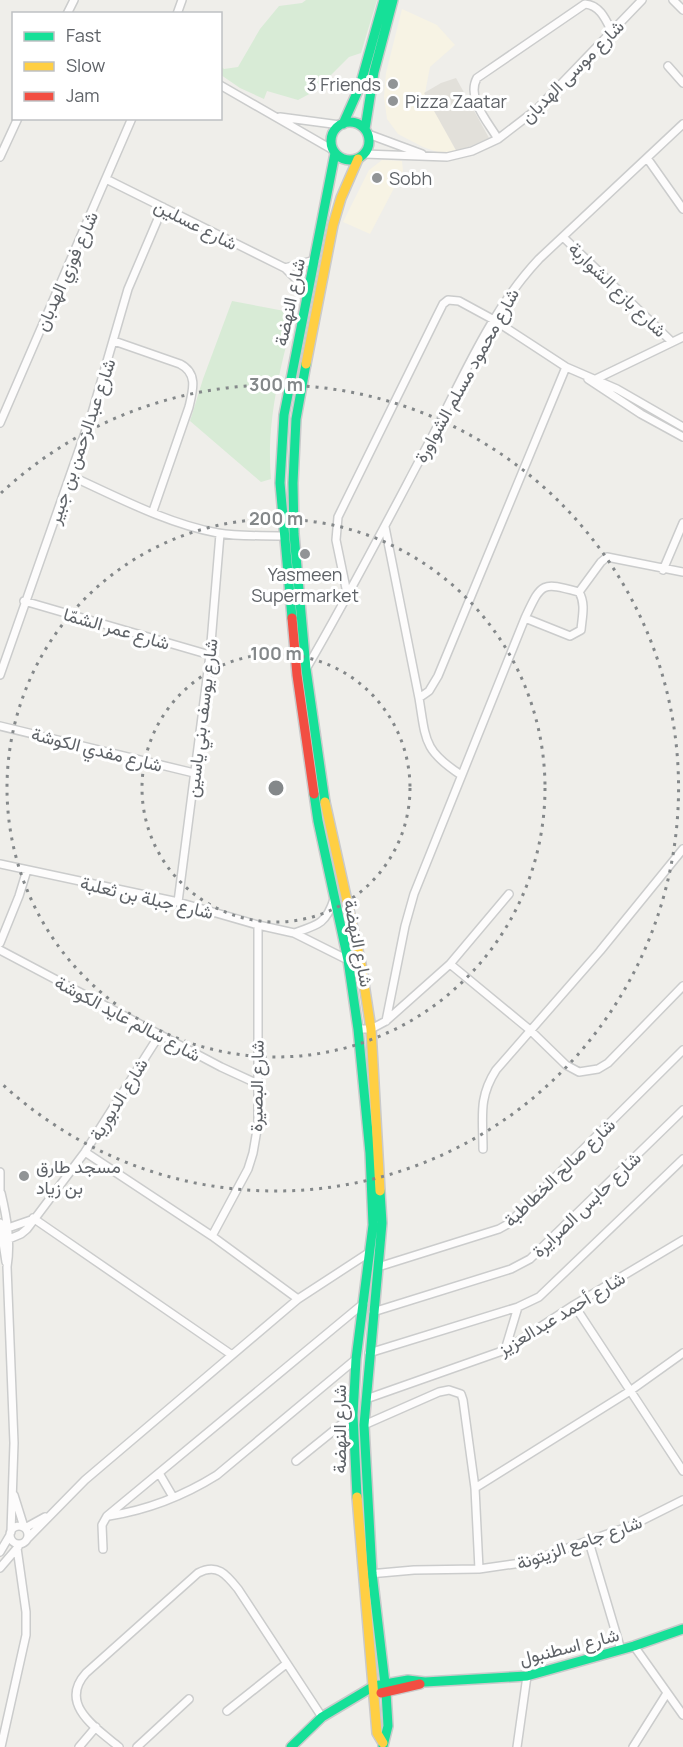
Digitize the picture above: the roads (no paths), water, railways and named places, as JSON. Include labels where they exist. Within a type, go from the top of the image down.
[{"type":"street","points":[[334,151],[333,134],[341,124],[360,86],[384,0]]},
{"type":"street","points":[[222,86],[334,151],[343,159],[361,156],[369,144],[367,131],[375,72],[393,0]]},
{"type":"street","name":"شارع موسى الهدبان","points":[[361,156],[447,157],[472,152],[498,139],[537,109],[642,0]]},
{"type":"street","points":[[673,0],[683,10]]},
{"type":"street","points":[[498,139],[476,101],[473,90],[477,78],[585,4],[590,4],[599,10],[612,32]]},
{"type":"street","points":[[668,66],[683,83]]},
{"type":"street","points":[[276,117],[341,124],[355,123],[367,131]]},
{"type":"street","points":[[0,158],[17,120]]},
{"type":"street","name":"شارع فوزي الهدبان","points":[[0,423],[4,406],[131,120]]},
{"type":"street","name":"شارع محمود مسلم الشواورة","points":[[306,669],[348,598],[461,378],[518,281],[683,124]]},
{"type":"street","name":"شارع موسى الهدبان","points":[[367,131],[430,157]]},
{"type":"street","name":"شارع النهضة","points":[[334,151],[284,415],[280,449],[280,483],[298,686],[318,821],[348,960],[358,1029],[372,1177],[371,1252],[356,1359],[353,1415],[354,1463],[385,1688],[388,1726],[383,1745]]},
{"type":"street","name":"شارع النهضة","points":[[361,156],[341,198],[333,225],[296,419],[293,483],[294,534],[306,669],[327,818],[361,963],[371,1029],[381,1208],[364,1425],[368,1574],[376,1733],[383,1745]]},
{"type":"street","points":[[647,158],[683,209]]},
{"type":"street","name":"شارع عسلين","points":[[106,179],[285,268],[307,293]]},
{"type":"street","name":"شارع عبدالرحمن بن جبير","points":[[0,675],[24,602],[71,476],[128,289],[164,207]]},
{"type":"street","name":"شارع بازع الشواربة","points":[[563,237],[672,342]]},
{"type":"street","points":[[285,268],[315,260]]},
{"type":"street","points":[[348,598],[336,540],[338,517],[440,311],[448,300],[456,300],[494,320],[566,367],[596,379],[683,427]]},
{"type":"street","points":[[596,379],[683,337]]},
{"type":"street","points":[[114,341],[180,364],[188,368],[192,375],[193,391],[189,407],[153,511]]},
{"type":"street","points":[[419,698],[434,684],[566,367]]},
{"type":"street","points":[[581,374],[641,414],[683,437]]},
{"type":"street","points":[[641,414],[645,406]]},
{"type":"street","points":[[656,423],[661,415]]},
{"type":"street","points":[[71,476],[172,520],[220,534],[283,536]]},
{"type":"street","points":[[663,570],[683,523]]},
{"type":"street","points":[[385,526],[428,742],[433,753],[441,762],[461,775]]},
{"type":"street","name":"شارع يوسف بني ياسين","points":[[177,902],[210,655],[220,534]]},
{"type":"street","points":[[579,592],[607,557],[663,570],[683,572]]},
{"type":"street","points":[[386,1021],[414,894],[461,775],[525,618],[534,597],[542,587],[553,585],[579,592],[582,597],[581,630],[570,636],[525,618]]},
{"type":"street","name":"شارع عمر الشمّا","points":[[24,602],[210,655]]},
{"type":"street","name":"شارع مفدي الكوشة","points":[[0,726],[194,773]]},
{"type":"street","points":[[483,1149],[483,1101],[486,1085],[496,1070],[600,951],[683,849]]},
{"type":"street","name":"شارع جبلة بن ثعلبة","points":[[0,864],[177,902],[294,933],[348,960]]},
{"type":"street","points":[[0,943],[20,896],[27,870]]},
{"type":"street","points":[[358,1029],[371,1029],[386,1021],[450,964],[509,894]]},
{"type":"street","points":[[294,933],[317,925],[329,915],[334,899]]},
{"type":"street","name":"شارع البصيرة","points":[[212,1236],[237,1191],[253,1153],[258,1124],[258,925]]},
{"type":"street","name":"شارع سالم عايد الكوشة","points":[[0,950],[221,1067],[258,1084]]},
{"type":"street","points":[[450,964],[530,1030],[566,1065],[579,1072],[590,1072],[608,1062],[683,986]]},
{"type":"street","name":"شارع الدبورية","points":[[6,1240],[21,1234],[84,1152],[160,1034]]},
{"type":"street","name":"شارع صالح الخطاطبة","points":[[378,1267],[499,1229],[508,1224],[683,1050]]},
{"type":"street","name":"شارع حابس الصرايرة","points":[[373,1312],[511,1269],[530,1259],[683,1110]]},
{"type":"street","points":[[84,1152],[212,1236],[298,1299]]},
{"type":"street","points":[[369,1353],[518,1307],[539,1298],[683,1159]]},
{"type":"street","points":[[0,1172],[0,1197],[6,1240],[5,1262],[14,1443],[10,1533],[14,1542],[20,1546]]},
{"type":"street","points":[[4,1229],[32,1219],[232,1355]]},
{"type":"street","points":[[0,1223],[4,1229]]},
{"type":"street","name":"شارع أحمد عبدالعزيز","points":[[366,1399],[506,1350],[573,1305],[683,1240]]},
{"type":"street","points":[[0,1568],[85,1480],[298,1299],[371,1252]]},
{"type":"street","points":[[102,1549],[102,1525],[107,1516],[364,1303]]},
{"type":"street","points":[[573,1305],[683,1471]]},
{"type":"street","points":[[506,1350],[518,1307]]},
{"type":"street","points":[[475,1488],[630,1391],[683,1353]]},
{"type":"street","points":[[107,1516],[141,1509],[173,1497],[217,1474],[356,1359]]},
{"type":"street","points":[[364,1425],[439,1392],[448,1390],[460,1394],[463,1400],[475,1488],[479,1569]]},
{"type":"street","points":[[296,1461],[353,1415]]},
{"type":"street","points":[[159,1473],[173,1497]]},
{"type":"street","points":[[13,1489],[28,1538]]},
{"type":"street","name":"شارع جامع الزيتونة","points":[[368,1574],[414,1570],[479,1569],[528,1562],[633,1525],[683,1500]]},
{"type":"street","points":[[0,1552],[10,1533],[18,1526],[24,1528],[50,1515]]},
{"type":"street","points":[[589,1542],[621,1650]]},
{"type":"street","points":[[1,1747],[26,1635],[20,1546]]},
{"type":"street","points":[[118,1747],[83,1715],[76,1698],[75,1687],[78,1681],[202,1571],[213,1569],[220,1570],[226,1575],[248,1604],[322,1717]]},
{"type":"street","name":"شارع اسطنبول","points":[[374,1690],[425,1682],[527,1676],[621,1650],[683,1629]]},
{"type":"street","points":[[634,1646],[683,1715]]},
{"type":"street","points":[[227,1712],[286,1664]]},
{"type":"street","points":[[517,1747],[527,1676]]},
{"type":"street","points":[[291,1747],[322,1717],[374,1690]]},
{"type":"street","points":[[633,1747],[667,1693]]},
{"type":"street","points":[[136,1747],[189,1699]]},
{"type":"street","points":[[79,1747],[96,1727]]},
{"type":"place","name":"3 Friends","points":[[393,84]]},
{"type":"place","name":"Pizza Zaatar","points":[[393,101]]},
{"type":"place","name":"Sobh","points":[[377,178]]},
{"type":"place","name":"Yasmeen Supermarket","points":[[305,554]]},
{"type":"place","name":"مسجد طارق بن زياد","points":[[24,1176]]}]
